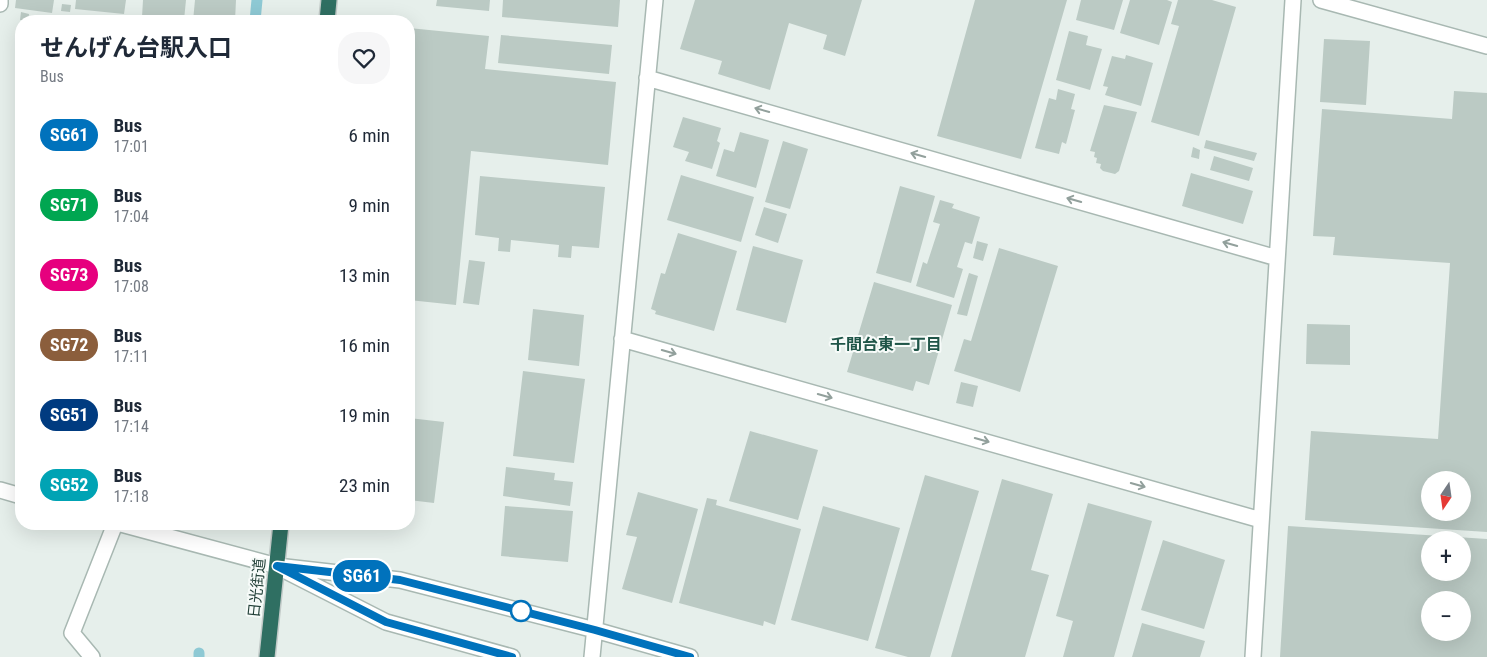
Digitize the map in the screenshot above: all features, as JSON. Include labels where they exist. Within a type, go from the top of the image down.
[{"type":"highway","points":[[328,15],[329,0]]},
{"type":"highway","name":"日光街道","points":[[267,657],[280,530]]},
{"type":"street","points":[[592,657],[655,0]]},
{"type":"street","points":[[1253,657],[1293,0]]},
{"type":"street","points":[[1320,0],[1487,46]]},
{"type":"street","points":[[647,78],[1277,258]]},
{"type":"street","points":[[622,339],[1261,520]]},
{"type":"street","points":[[0,490],[15,494]]},
{"type":"street","points":[[92,657],[72,634],[112,530]]},
{"type":"street","points":[[143,530],[277,566],[400,580],[595,630],[690,657]]},
{"type":"street","points":[[277,566],[386,622],[512,657]]},
{"type":"building","points":[[16,0],[54,0],[52,13],[15,8]]},
{"type":"building","points":[[76,0],[126,0],[124,14],[75,9]]},
{"type":"building","points":[[143,0],[186,0],[184,15],[142,15]]},
{"type":"building","points":[[195,0],[236,0],[235,15],[194,15]]},
{"type":"building","points":[[437,0],[490,0],[489,11],[436,6]]},
{"type":"building","points":[[503,0],[620,0],[618,27],[502,17]]},
{"type":"building","points":[[695,0],[862,0],[845,56],[823,49],[827,35],[789,23],[770,90],[718,74],[722,61],[680,49]]},
{"type":"building","points":[[975,0],[1067,0],[1021,159],[937,136]]},
{"type":"building","points":[[1081,0],[1123,0],[1114,30],[1076,20]]},
{"type":"building","points":[[1130,0],[1167,0],[1172,2],[1159,45],[1120,33]]},
{"type":"building","points":[[1178,0],[1212,0],[1236,7],[1199,136],[1151,122],[1179,26],[1171,24]]},
{"type":"building","points":[[62,4],[71,5],[70,12],[61,11]]},
{"type":"building","points":[[21,12],[29,14],[29,15],[21,15]]},
{"type":"building","points":[[415,29],[489,36],[485,69],[616,82],[608,165],[471,151],[456,305],[415,301]]},
{"type":"building","points":[[1069,31],[1088,36],[1086,45],[1102,49],[1090,90],[1056,80]]},
{"type":"building","points":[[501,35],[612,45],[609,74],[498,63]]},
{"type":"building","points":[[1324,39],[1370,41],[1366,105],[1320,102]]},
{"type":"building","points":[[1126,55],[1153,63],[1141,106],[1105,95],[1108,87],[1103,86],[1112,56],[1125,59]]},
{"type":"building","points":[[1058,89],[1075,94],[1071,109],[1075,110],[1066,144],[1062,142],[1059,154],[1035,148],[1049,98],[1056,100]]},
{"type":"building","points":[[1454,91],[1487,93],[1487,532],[1305,520],[1311,431],[1438,439],[1450,263],[1333,255],[1335,237],[1313,236],[1322,109],[1452,119]]},
{"type":"building","points":[[1104,105],[1137,112],[1119,171],[1115,174],[1103,171],[1100,168],[1101,164],[1096,163],[1095,152],[1090,151]]},
{"type":"building","points":[[683,117],[721,128],[717,141],[720,143],[712,169],[685,161],[689,152],[673,147]]},
{"type":"building","points":[[740,132],[769,140],[756,188],[716,176],[724,149],[734,152]]},
{"type":"building","points":[[1206,140],[1257,153],[1254,161],[1204,148]]},
{"type":"building","points":[[783,141],[808,149],[790,209],[765,202]]},
{"type":"building","points":[[1193,147],[1200,150],[1199,159],[1191,157]]},
{"type":"building","points":[[1214,156],[1253,168],[1249,181],[1210,170]]},
{"type":"building","points":[[1191,173],[1253,191],[1243,224],[1182,206]]},
{"type":"building","points":[[681,175],[754,197],[741,242],[667,220]]},
{"type":"building","points":[[480,176],[605,187],[599,248],[572,246],[571,258],[558,257],[559,245],[511,240],[510,252],[498,251],[499,238],[475,235]]},
{"type":"building","points":[[900,186],[935,196],[911,283],[876,273]]},
{"type":"building","points":[[940,200],[954,204],[952,208],[980,217],[972,244],[965,242],[957,267],[963,269],[954,298],[916,286],[923,262],[927,264],[940,224],[933,222]]},
{"type":"building","points":[[764,207],[787,214],[778,243],[755,235]]},
{"type":"building","points":[[678,233],[737,251],[714,331],[655,314],[656,311],[651,309],[661,273],[665,274]]},
{"type":"building","points":[[977,241],[988,244],[983,261],[973,258]]},
{"type":"building","points":[[753,246],[803,260],[786,323],[736,310]]},
{"type":"building","points":[[999,248],[1058,266],[1020,392],[954,371],[964,339],[971,341]]},
{"type":"building","points":[[469,260],[485,262],[479,305],[463,303]]},
{"type":"building","points":[[969,273],[978,276],[967,316],[957,314]]},
{"type":"building","points":[[874,282],[952,305],[929,385],[916,381],[913,391],[847,372]]},
{"type":"building","points":[[533,309],[584,315],[579,366],[528,360]]},
{"type":"building","points":[[1307,324],[1350,325],[1350,365],[1306,364]]},
{"type":"building","points":[[523,371],[585,379],[574,463],[513,456]]},
{"type":"building","points":[[961,382],[978,386],[973,407],[956,403]]},
{"type":"building","points":[[415,419],[444,422],[434,503],[415,501]]},
{"type":"building","points":[[750,431],[818,450],[798,520],[729,501]]},
{"type":"building","points":[[506,467],[555,473],[554,480],[573,482],[570,506],[503,496]]},
{"type":"building","points":[[925,475],[979,491],[930,657],[908,657],[875,648]]},
{"type":"building","points":[[1002,479],[1053,494],[1031,570],[1049,575],[1025,657],[951,657]]},
{"type":"building","points":[[638,492],[698,509],[672,603],[622,589],[637,537],[626,535]]},
{"type":"building","points":[[707,498],[717,500],[716,505],[801,529],[775,625],[764,621],[763,626],[679,603]]},
{"type":"building","points":[[1088,503],[1152,521],[1114,657],[1063,657],[1073,621],[1056,616]]},
{"type":"building","points":[[505,506],[573,511],[568,562],[501,556]]},
{"type":"building","points":[[823,506],[900,528],[868,641],[791,620]]},
{"type":"building","points":[[1288,526],[1421,535],[1421,581],[1471,581],[1471,538],[1487,539],[1487,657],[1280,657]]},
{"type":"building","points":[[1163,540],[1225,560],[1204,629],[1141,610]]},
{"type":"building","points":[[1142,623],[1205,641],[1200,657],[1132,657]]},
{"type":"waterway","points":[[256,15],[257,0]]},
{"type":"bus line","name":"SG61","points":[[512,657],[386,622],[277,566],[400,580],[595,630],[690,657]]},
{"type":"district","name":"千間台東一丁目","points":[[886,344]]}]
